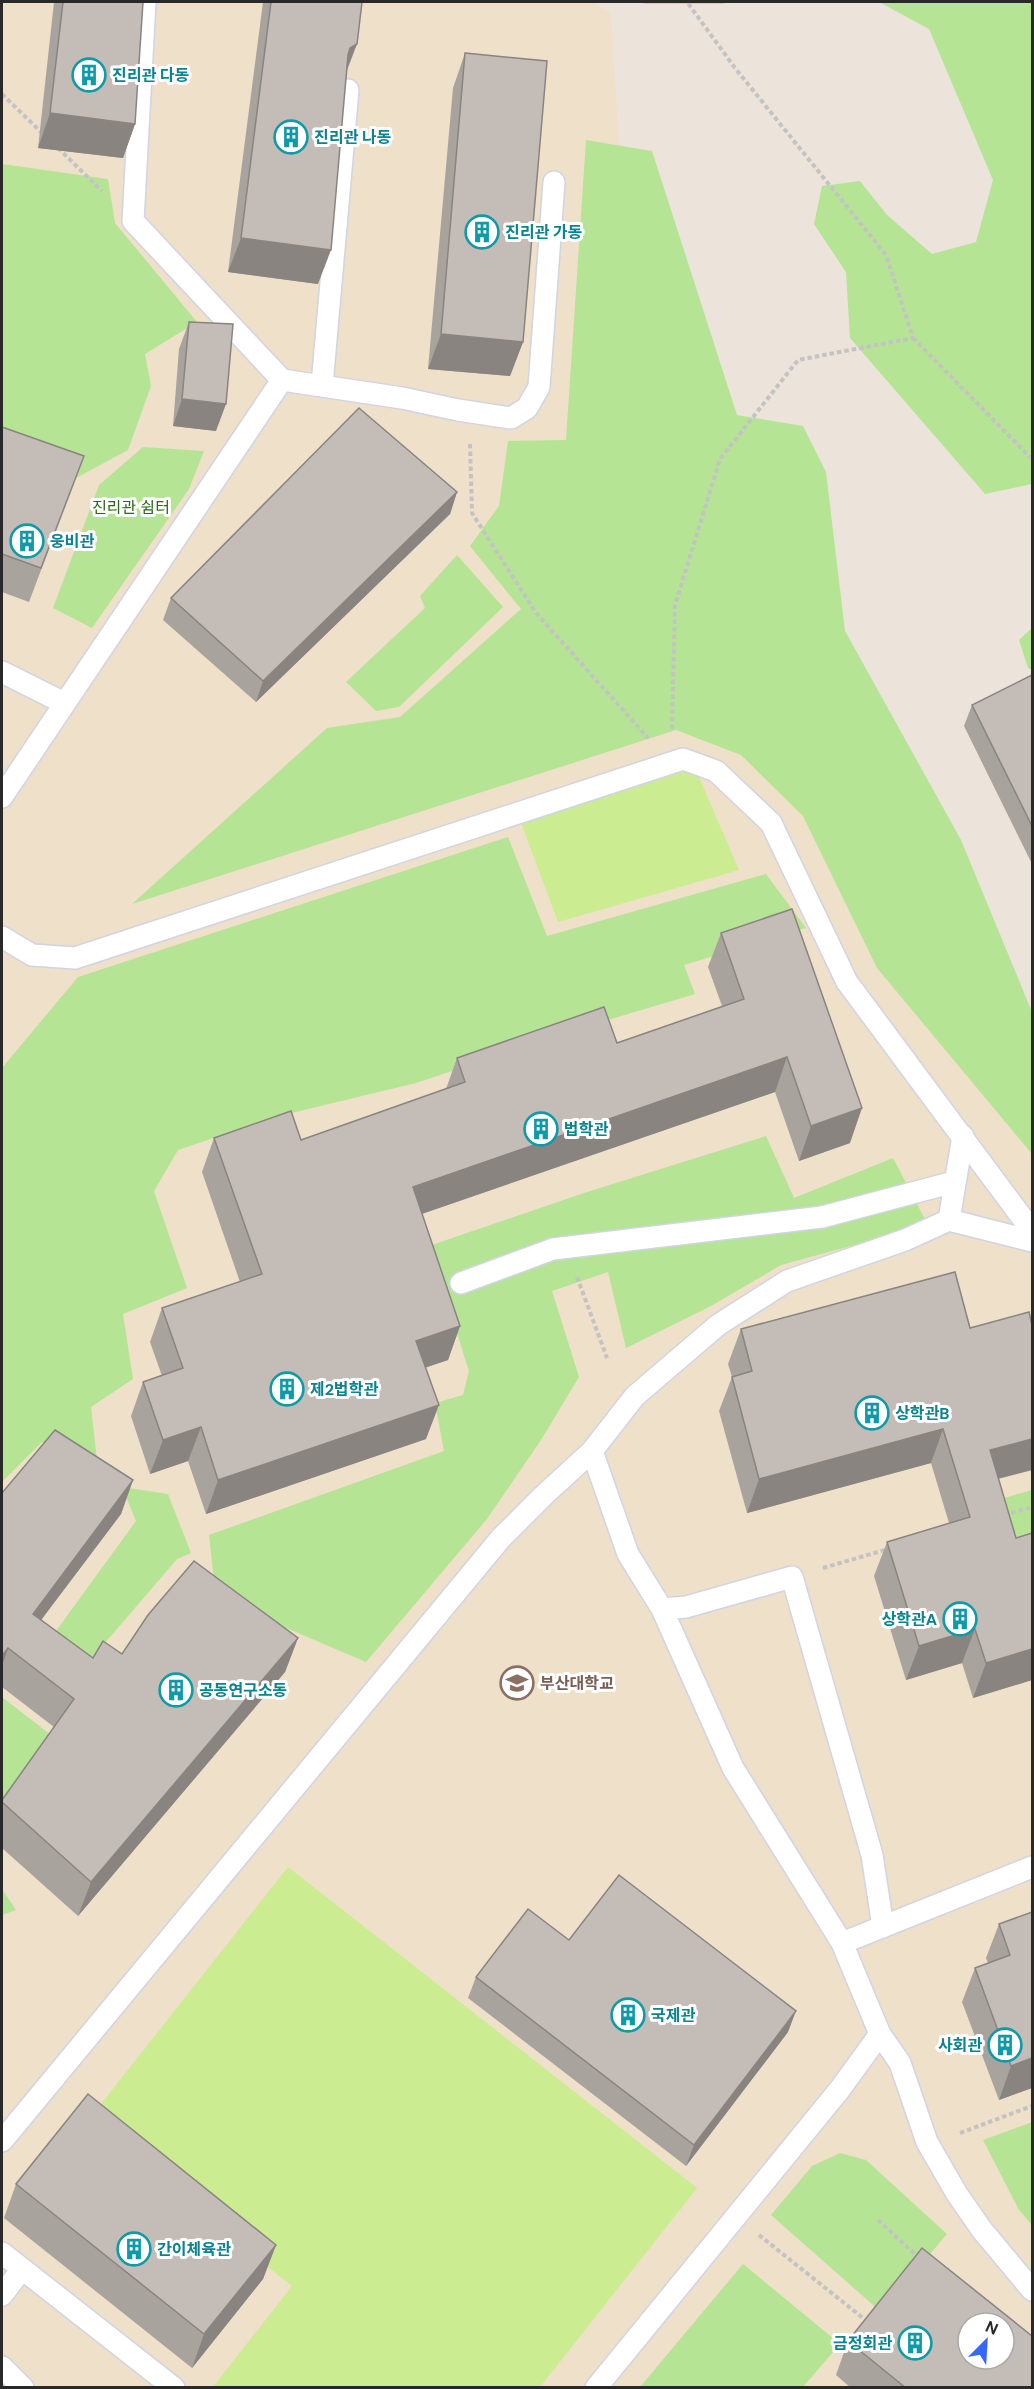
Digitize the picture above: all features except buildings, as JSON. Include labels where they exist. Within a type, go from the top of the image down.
[{"type":"lane","points":[[145,2],[133,220],[282,380],[402,398],[458,411],[511,418],[527,408],[539,387],[554,182]]},
{"type":"lane","points":[[322,385],[348,90]]},
{"type":"lane","points":[[2,797],[282,380]]},
{"type":"lane","points":[[2,672],[64,703]]},
{"type":"lane","points":[[2,937],[32,955],[75,958],[683,759],[716,771],[771,823],[847,982],[1032,1231]]},
{"type":"lane","points":[[950,1220],[954,1182],[963,1136]]},
{"type":"lane","points":[[461,1283],[553,1249],[822,1217],[954,1182]]},
{"type":"lane","points":[[2,2141],[501,1538],[592,1451],[635,1396],[718,1325],[787,1281],[905,1240],[950,1220],[1032,1241]]},
{"type":"lane","points":[[592,1451],[628,1554],[662,1610],[733,1768],[842,1943],[880,2034],[900,2063],[927,2142],[957,2194],[982,2230],[1032,2290]]},
{"type":"lane","points":[[662,1610],[686,1607],[792,1577],[872,1855],[883,1927]]},
{"type":"lane","points":[[842,1943],[1032,1867]]},
{"type":"lane","points":[[596,2388],[840,2089],[880,2034]]},
{"type":"lane","points":[[2,2253],[174,2388]]},
{"type":"lane","points":[[2,2295],[22,2269]]},
{"type":"lane","points":[[2,2367],[23,2388]]},
{"type":"path","points":[[687,2],[735,68],[886,255],[913,338],[1032,459]]},
{"type":"path","points":[[2,94],[43,134]]},
{"type":"path","points":[[51,142],[133,220]]},
{"type":"path","points":[[672,730],[675,605],[720,459],[798,360],[913,338]]},
{"type":"path","points":[[470,437],[472,513],[536,613],[656,747]]},
{"type":"path","points":[[567,1248],[607,1358]]},
{"type":"path","points":[[998,1517],[1032,1507]]},
{"type":"path","points":[[792,1577],[895,1547]]},
{"type":"path","points":[[960,2133],[1032,2106]]},
{"type":"path","points":[[878,2220],[920,2259]]},
{"type":"path","points":[[756,2232],[874,2327]]},
{"type":"shaded area","name":"부산대학교","points":[[2,2],[592,2],[611,13],[639,484],[1032,1043],[1032,2387],[2,2388]]},
{"type":"green space","points":[[641,2],[729,2],[722,4],[645,4]]},
{"type":"green space","points":[[879,2],[1032,2],[1032,484],[985,494],[850,338],[846,272],[814,224],[822,186],[860,181],[887,215],[932,254],[976,242],[993,180],[929,29]]},
{"type":"green space","points":[[586,140],[652,151],[737,415],[803,426],[826,472],[845,631],[961,840],[1032,1012],[1032,1154],[877,968],[803,816],[741,755],[676,730],[132,904],[327,728],[400,717],[521,609],[470,546],[499,506],[508,441],[566,440]]},
{"type":"green space","points":[[2,164],[108,179],[115,223],[197,322],[145,354],[151,386],[128,450],[76,478],[2,451]]},
{"type":"green space","name":"진리관 쉼터","points":[[143,447],[204,451],[189,489],[92,628],[53,608],[99,485]]},
{"type":"green space","points":[[457,555],[503,607],[399,707],[376,711],[346,682],[425,608],[420,596]]},
{"type":"green space","points":[[1032,628],[1032,670],[1028,668],[1019,640]]},
{"type":"green space","points":[[695,768],[739,870],[558,922],[521,823]]},
{"type":"green space","points":[[508,837],[547,936],[766,874],[806,928],[684,965],[695,994],[581,1028],[416,1083],[279,1116],[178,1150],[154,1191],[187,1288],[123,1314],[133,1379],[91,1407],[98,1469],[42,1442],[2,1482],[2,1068],[78,977]]},
{"type":"green space","points":[[766,1136],[794,1198],[893,1158],[928,1225],[781,1265],[711,1306],[626,1348],[608,1272],[552,1291],[579,1377],[541,1440],[487,1519],[366,1662],[216,1598],[209,1535],[444,1451],[435,1403],[463,1395],[469,1371],[429,1246],[584,1193]]},
{"type":"green space","points":[[122,1487],[168,1494],[191,1553],[177,1559],[80,1672],[48,1642],[136,1521]]},
{"type":"green space","points":[[1032,1490],[1032,1552],[1010,1557],[990,1502]]},
{"type":"green space","points":[[2,1697],[51,1735],[2,1802]]},
{"type":"green space","points":[[288,1867],[697,2188],[540,2387],[213,2387],[292,2286],[86,2123]]},
{"type":"green space","points":[[2,1889],[16,1910],[2,1915]]},
{"type":"green space","points":[[1032,2122],[1032,2225],[1019,2210],[983,2140]]},
{"type":"green space","points":[[840,2153],[866,2160],[947,2234],[881,2312],[771,2215],[812,2166]]},
{"type":"green space","points":[[743,2264],[840,2344],[803,2387],[640,2387]]},
{"type":"place","name":"진리관 다동","points":[[89,75]]},
{"type":"place","name":"진리관 나동","points":[[291,137]]},
{"type":"place","name":"진리관 가동","points":[[482,232]]},
{"type":"place","name":"웅비관","points":[[27,541]]},
{"type":"place","name":"법학관","points":[[541,1129]]},
{"type":"place","name":"제2법학관","points":[[287,1389]]},
{"type":"place","name":"상학관B","points":[[872,1413]]},
{"type":"place","name":"상학관A","points":[[960,1619]]},
{"type":"place","name":"부산대학교","points":[[517,1683]]},
{"type":"place","name":"공동연구소동","points":[[176,1690]]},
{"type":"place","name":"국제관","points":[[628,2015]]},
{"type":"place","name":"사회관","points":[[1005,2045]]},
{"type":"place","name":"간이체육관","points":[[134,2249]]},
{"type":"place","name":"금정회관","points":[[915,2343]]}]
